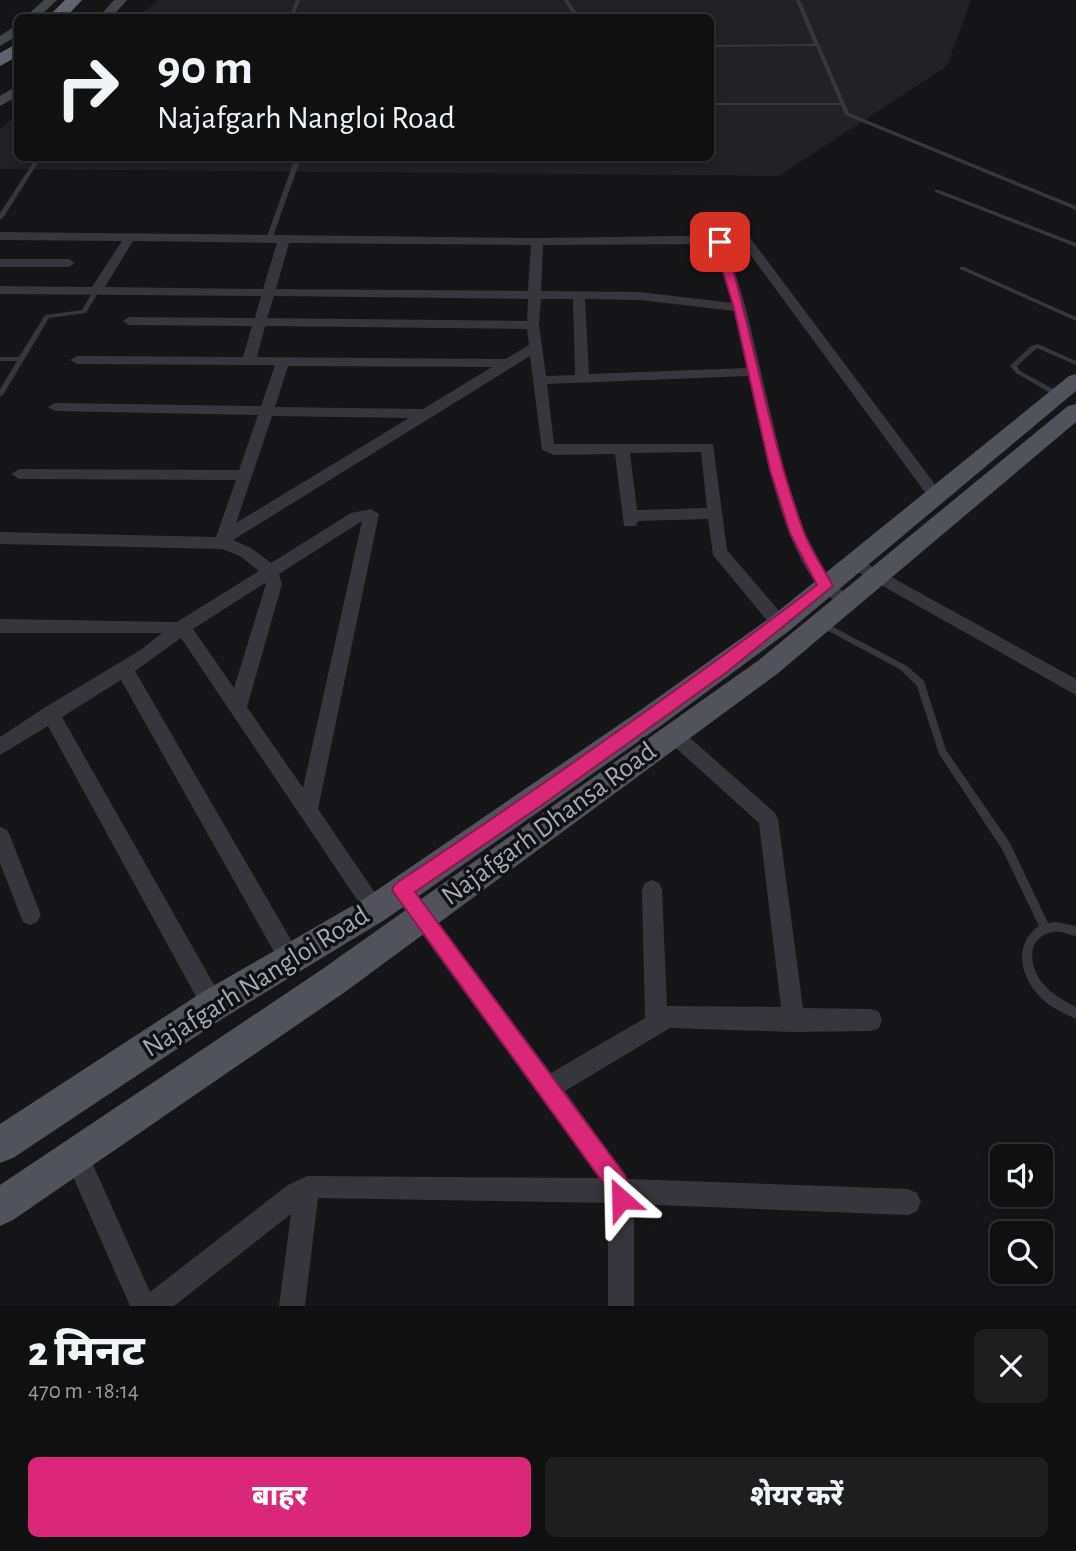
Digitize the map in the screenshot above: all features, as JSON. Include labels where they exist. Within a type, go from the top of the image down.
[{"type":"highway","points":[[59,14],[74,0]]},
{"type":"main road","name":"Najafgarh Dhansa Road","points":[[0,1207],[332,981],[768,667],[820,623],[836,594],[1038,428],[1070,396]]},
{"type":"main road","points":[[866,569],[935,495],[1038,428]]},
{"type":"main road","name":"Najafgarh Nangloi Road","points":[[0,1145],[213,1005],[374,909],[557,785],[780,624],[836,594]]},
{"type":"street","points":[[35,14],[51,0]]},
{"type":"street","points":[[108,14],[121,0]]},
{"type":"street","points":[[0,42],[14,30]]},
{"type":"street","points":[[0,236],[537,242],[744,238],[935,495]]},
{"type":"street","points":[[96,291],[130,237]]},
{"type":"street","points":[[249,360],[284,239]]},
{"type":"street","points":[[719,240],[740,308],[777,470],[797,533],[836,594]]},
{"type":"street","points":[[537,242],[533,325],[547,447],[554,450],[708,447],[719,551],[780,624]]},
{"type":"street","points":[[0,263],[69,263]]},
{"type":"street","points":[[0,290],[651,296],[740,308]]},
{"type":"street","points":[[579,295],[582,377]]},
{"type":"street","points":[[129,321],[533,325]]},
{"type":"street","points":[[223,541],[536,346]]},
{"type":"street","points":[[77,360],[508,363]]},
{"type":"street","points":[[223,541],[283,361]]},
{"type":"street","points":[[541,380],[754,372]]},
{"type":"street","points":[[55,407],[426,414]]},
{"type":"street","points":[[622,448],[629,519],[715,513]]},
{"type":"street","points":[[19,474],[246,475]]},
{"type":"street","points":[[0,747],[180,629],[365,514],[372,516],[308,811]]},
{"type":"street","points":[[0,538],[223,541],[239,547],[272,573],[274,584],[237,708]]},
{"type":"street","points":[[866,569],[1076,688]]},
{"type":"street","points":[[2,631],[180,629],[186,632],[374,909]]},
{"type":"street","points":[[124,668],[290,959]]},
{"type":"street","points":[[50,713],[213,1005]]},
{"type":"street","points":[[673,734],[768,819],[794,1021]]},
{"type":"street","points":[[0,835],[30,915]]},
{"type":"street","points":[[402,890],[617,1182],[620,1191],[621,1306]]},
{"type":"street","points":[[652,890],[656,1023]]},
{"type":"street","points":[[548,1088],[656,1023],[678,1015],[794,1021],[871,1020]]},
{"type":"street","points":[[76,1156],[143,1306]]},
{"type":"street","points":[[153,1306],[307,1188],[317,1186],[620,1191],[908,1202]]},
{"type":"street","points":[[292,1306],[307,1188]]},
{"type":"lane","points":[[798,0],[847,114],[1076,208]]},
{"type":"lane","points":[[714,46],[817,45]]},
{"type":"lane","points":[[714,104],[841,104]]},
{"type":"lane","points":[[0,218],[36,161]]},
{"type":"lane","points":[[269,239],[297,161]]},
{"type":"lane","points":[[937,191],[1076,245]]},
{"type":"lane","points":[[962,268],[1076,319]]},
{"type":"lane","points":[[0,395],[47,316],[83,312],[96,291]]},
{"type":"lane","points":[[1070,396],[1018,372],[1013,366],[1033,347],[1038,346],[1076,363]]},
{"type":"lane","points":[[0,359],[22,359]]},
{"type":"lane","points":[[820,623],[904,668],[921,684],[942,751],[1006,846],[1046,930]]},
{"type":"lane","points":[[1076,931],[1069,928],[1037,933],[1028,944],[1025,960],[1030,976],[1041,992],[1057,1006],[1076,1013]]},
{"type":"shaded area","points":[[159,0],[971,0],[947,66],[779,176],[0,169],[0,129],[14,117],[14,161],[714,161],[714,14],[141,14]]},
{"type":"route","points":[[621,1199],[617,1182],[402,890],[536,800],[780,624],[825,586],[797,533],[777,470],[740,308],[720,242]]}]
